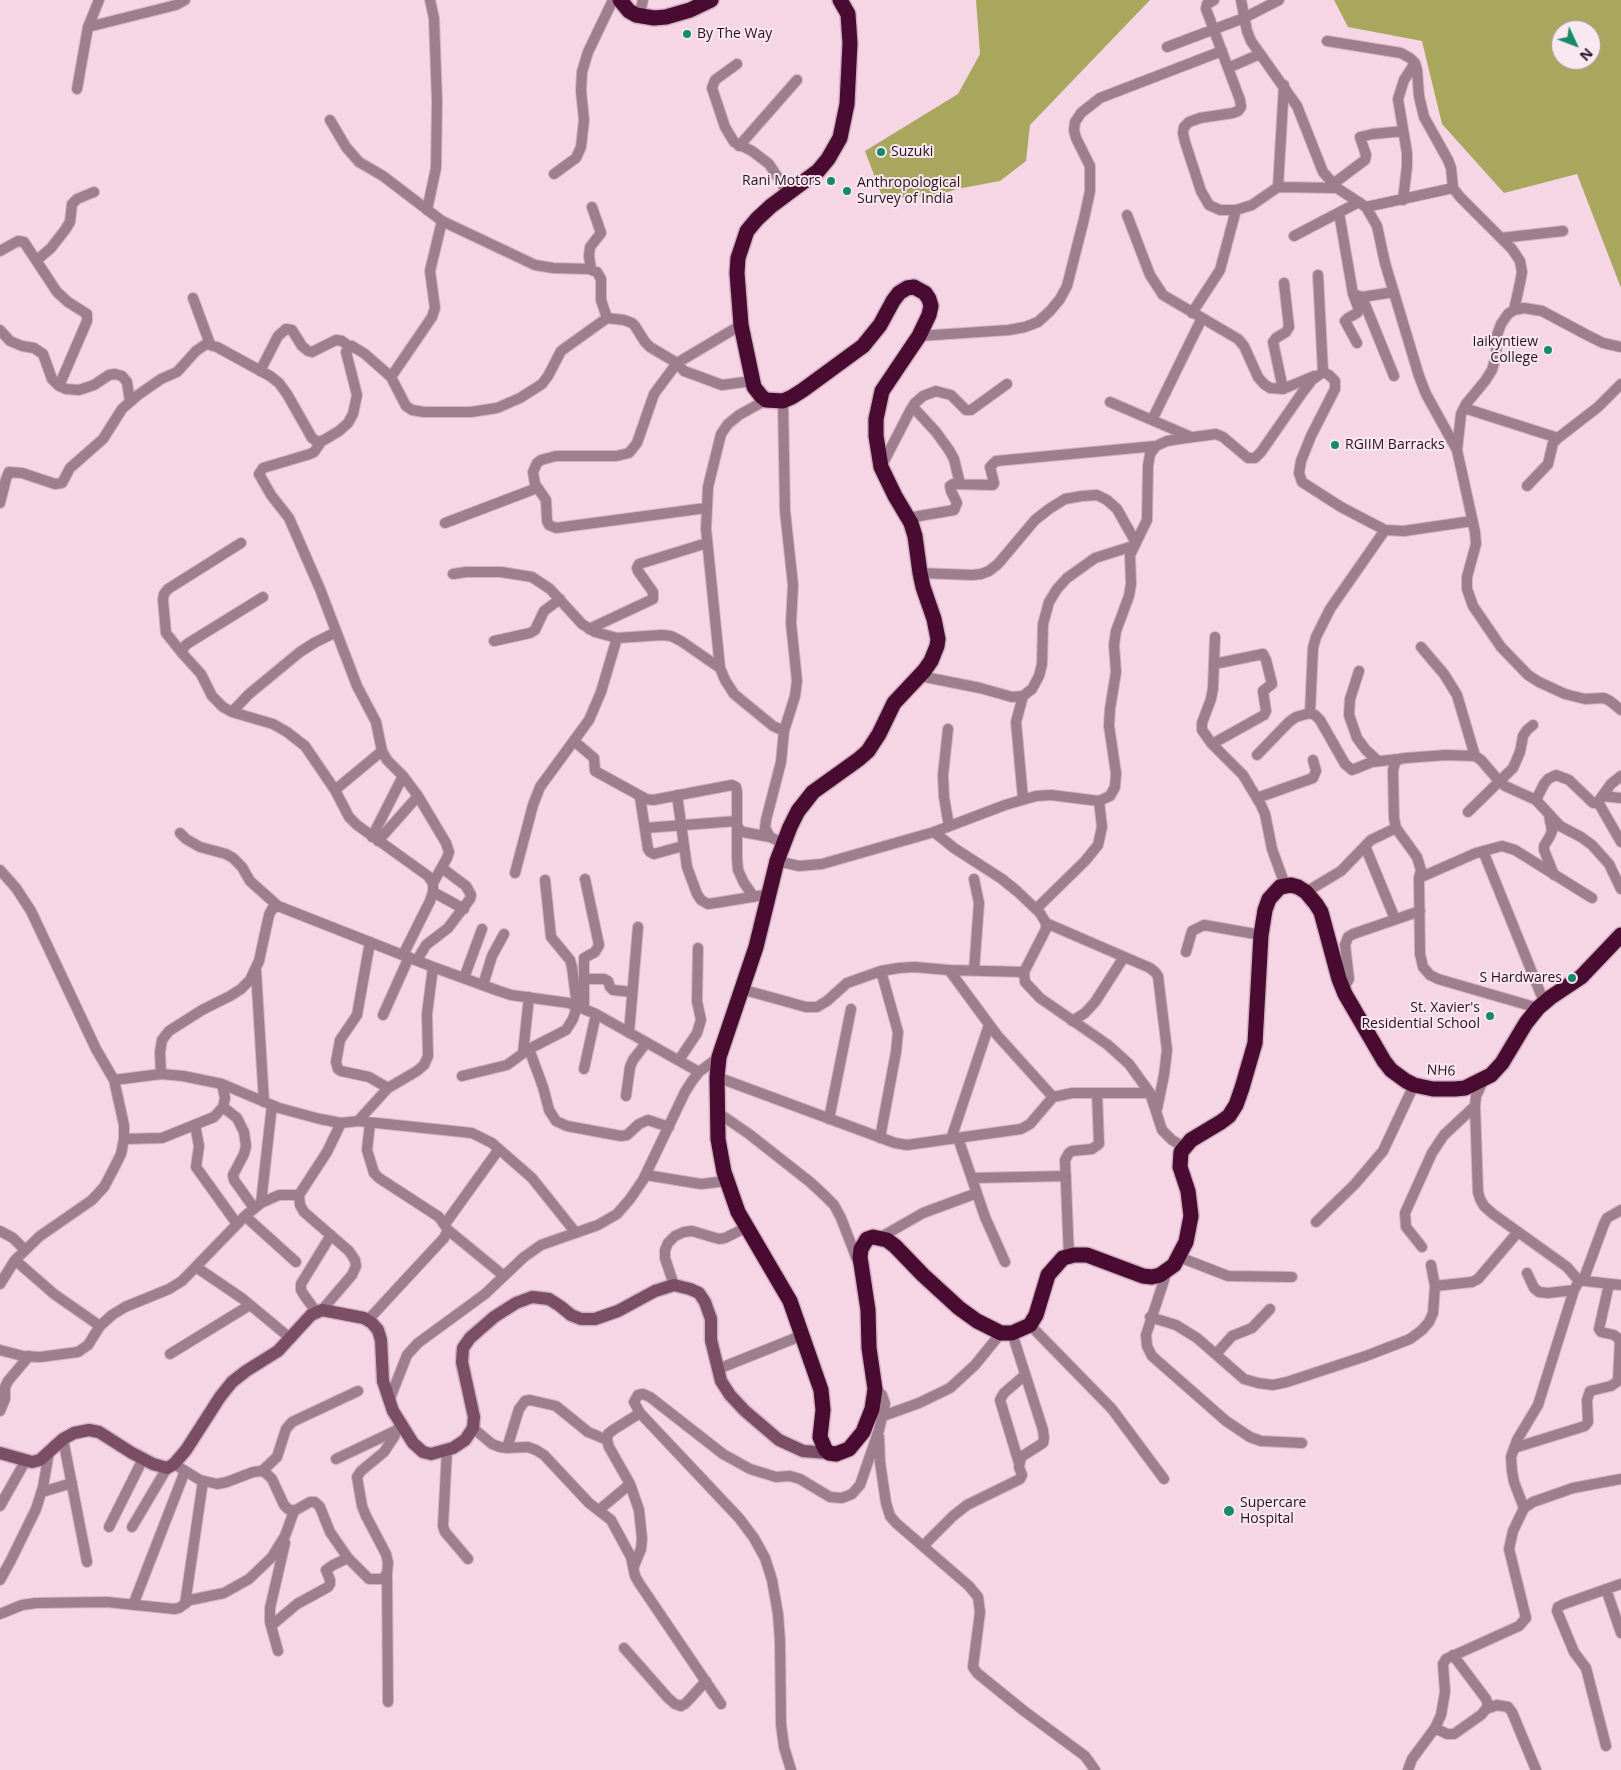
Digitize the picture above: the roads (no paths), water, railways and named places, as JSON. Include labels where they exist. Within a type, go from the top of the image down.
[{"type":"highway","points":[[620,0],[629,11],[639,16],[654,18],[666,17],[690,10],[711,0]]},
{"type":"highway","points":[[840,0],[848,14],[850,43],[847,104],[840,138],[828,159],[807,180],[757,219],[747,231],[738,258],[737,273],[741,325],[752,381],[758,393],[766,400],[783,401],[803,390],[863,346],[880,325],[893,300],[899,293],[907,288],[914,287],[925,292],[931,306],[929,315],[919,336],[882,391],[876,419],[876,436],[881,467],[908,518],[915,536],[923,587],[934,619],[938,639],[931,661],[920,676],[894,703],[879,734],[868,751],[859,760],[813,792],[805,800],[777,840],[777,861],[762,895],[756,948],[719,1057],[716,1112],[719,1154],[726,1181],[747,1227],[781,1282],[790,1301],[821,1390],[823,1410],[820,1437],[825,1449],[829,1453],[844,1452],[855,1443],[863,1432],[872,1409],[875,1389],[868,1310],[860,1258],[861,1249],[867,1239],[881,1237],[895,1246],[923,1275],[960,1308],[990,1328],[1006,1333],[1030,1325],[1036,1315],[1048,1275],[1063,1258],[1074,1255],[1087,1255],[1143,1276],[1152,1277],[1167,1271],[1179,1257],[1186,1242],[1191,1216],[1188,1192],[1180,1167],[1180,1159],[1184,1147],[1191,1140],[1229,1116],[1236,1105],[1242,1088],[1250,1064],[1257,1026],[1261,935],[1265,910],[1275,891],[1285,885],[1291,885],[1306,892]]},
{"type":"highway","name":"NH6","points":[[1306,892],[1316,904],[1324,923],[1342,989],[1384,1061],[1399,1076],[1414,1085],[1433,1089],[1465,1088],[1484,1079],[1502,1062],[1526,1023],[1541,1005],[1581,977],[1621,934]]},
{"type":"street","points":[[77,89],[88,27],[99,0]]},
{"type":"street","points":[[88,27],[176,5],[185,0]]},
{"type":"street","points":[[427,210],[436,168],[437,102],[434,27],[430,0]]},
{"type":"street","points":[[554,174],[576,158],[581,148],[584,120],[581,91],[582,72],[588,52],[613,0]]},
{"type":"street","points":[[639,16],[643,0]]},
{"type":"street","points":[[1214,0],[1207,4],[1206,9],[1241,107],[1233,113],[1200,118],[1189,122],[1184,127],[1183,133],[1201,191],[1209,205],[1220,210],[1236,210],[1252,205],[1278,187],[1335,186],[1365,160],[1366,155],[1360,137],[1403,131]]},
{"type":"street","points":[[1241,0],[1247,31],[1260,54],[1297,106],[1317,161],[1323,172],[1335,186],[1363,205],[1377,226],[1385,263],[1419,376],[1426,394],[1456,450],[1476,544],[1467,577],[1467,589],[1473,606],[1501,647],[1518,666],[1539,682],[1576,697],[1610,700],[1621,710]]},
{"type":"street","points":[[1166,48],[1244,18],[1279,0]]},
{"type":"street","points":[[1327,41],[1402,53],[1414,63],[1417,70],[1419,96],[1424,117],[1448,160],[1451,168],[1453,188],[1512,249],[1520,261],[1522,272],[1514,310]]},
{"type":"street","points":[[919,336],[1009,330],[1038,322],[1050,311],[1060,299],[1067,286],[1090,191],[1090,166],[1076,138],[1075,122],[1081,113],[1100,98],[1222,51]]},
{"type":"street","points":[[1228,68],[1260,54]]},
{"type":"street","points":[[1402,200],[1407,153],[1398,99],[1404,80],[1414,63]]},
{"type":"street","points":[[737,64],[715,80],[712,88],[729,136],[739,146],[752,151],[769,164],[788,193]]},
{"type":"street","points":[[739,146],[798,80]]},
{"type":"street","points":[[1278,187],[1284,86]]},
{"type":"street","points":[[330,120],[353,157],[384,176],[442,221],[535,264],[553,268],[591,269],[597,272],[599,275],[601,300],[607,318]]},
{"type":"street","points":[[1294,236],[1339,213],[1363,205],[1402,200],[1453,188]]},
{"type":"street","points":[[37,260],[51,248],[70,222],[72,204],[77,199],[94,192]]},
{"type":"street","points":[[591,269],[590,248],[601,233],[592,207]]},
{"type":"street","points":[[1192,313],[1220,270],[1236,210]]},
{"type":"street","points":[[1339,213],[1358,295],[1359,310],[1345,321],[1357,343]]},
{"type":"street","points":[[1127,215],[1150,275],[1162,295],[1238,339],[1244,346],[1258,377],[1264,384],[1270,388],[1283,389],[1320,373],[1329,375],[1334,381],[1335,389],[1311,436],[1301,461],[1299,473],[1302,482],[1342,507],[1385,530],[1404,531],[1472,521]]},
{"type":"street","points":[[391,377],[432,317],[435,308],[430,271],[442,221]]},
{"type":"street","points":[[1501,238],[1563,231]]},
{"type":"street","points":[[0,251],[21,241],[26,244],[57,292],[68,302],[85,312],[88,317],[59,386]]},
{"type":"street","points":[[908,518],[954,510],[957,503],[950,486],[953,484],[993,485],[990,466],[996,461],[1156,446],[1167,441],[1216,434],[1223,437],[1248,458],[1256,458],[1302,393],[1320,373],[1318,275]]},
{"type":"street","points":[[1283,389],[1273,342],[1286,332],[1289,327],[1284,283]]},
{"type":"street","points":[[1358,295],[1394,292]]},
{"type":"street","points":[[1358,295],[1394,376]]},
{"type":"street","points":[[193,298],[210,344]]},
{"type":"street","points":[[1456,450],[1458,426],[1464,408],[1492,370],[1496,356],[1497,335],[1501,324],[1508,314],[1514,310],[1524,308],[1542,311],[1603,343],[1621,347]]},
{"type":"street","points":[[260,371],[278,336],[286,329],[292,330],[302,346],[308,351],[312,352],[336,340],[342,341],[365,354],[391,377],[402,401],[412,410],[424,412],[471,412],[497,408],[520,398],[542,384],[561,351],[607,318],[632,323],[636,326],[644,342],[677,363],[684,370],[722,385],[752,381]]},
{"type":"street","points":[[1152,420],[1202,318]]},
{"type":"street","points":[[706,508],[556,528],[549,525],[547,521],[546,500],[537,488],[533,472],[536,463],[556,456],[624,455],[633,450],[654,394],[677,363],[741,325]]},
{"type":"street","points":[[0,330],[10,341],[34,348],[43,354],[52,379],[59,386],[66,389],[79,390],[87,388],[109,375],[115,374],[122,376],[127,382],[130,402]]},
{"type":"street","points":[[0,503],[9,472],[22,473],[55,484],[62,483],[70,468],[103,439],[122,409],[160,379],[177,372],[202,345],[210,344],[279,383],[288,394],[312,438],[321,442]]},
{"type":"street","points":[[350,347],[346,352],[356,386],[357,404],[348,423],[321,442],[314,452],[263,468],[258,474],[289,518],[320,589],[356,686],[376,722],[382,751],[387,760],[403,776],[418,796],[446,843],[449,852],[433,887],[410,957],[383,1015]]},
{"type":"street","points":[[881,467],[913,407],[922,396],[936,391],[951,395],[966,410],[971,410],[1007,384]]},
{"type":"street","points":[[1528,486],[1548,464],[1553,443],[1598,408],[1621,384]]},
{"type":"street","points":[[766,400],[739,415],[728,424],[722,434],[708,487],[706,508],[707,543],[720,668],[734,694],[774,726],[784,731]]},
{"type":"street","points":[[777,840],[765,828],[766,820],[781,762],[784,731],[795,696],[797,681],[791,623],[793,585],[786,510],[783,401]]},
{"type":"street","points":[[1110,402],[1190,437]]},
{"type":"street","points":[[913,407],[936,432],[949,450],[954,459],[960,484]]},
{"type":"street","points":[[1464,408],[1558,438]]},
{"type":"street","points":[[777,861],[799,866],[822,864],[934,832],[1036,796],[1051,795],[1100,801],[1110,796],[1115,787],[1114,756],[1109,726],[1116,672],[1114,645],[1116,631],[1130,596],[1130,555],[1147,520],[1148,466],[1150,454],[1156,446]]},
{"type":"street","points":[[444,523],[537,488]]},
{"type":"street","points":[[920,573],[972,575],[989,571],[998,564],[1035,520],[1065,499],[1082,496],[1097,495],[1107,500],[1117,510],[1134,544]]},
{"type":"street","points":[[1310,713],[1313,648],[1316,637],[1330,609],[1385,530]]},
{"type":"street","points":[[241,543],[174,584],[164,594],[166,633],[196,668],[218,703],[232,712],[273,724],[305,746],[335,790],[349,817],[375,839],[428,876],[433,887],[464,909]]},
{"type":"street","points":[[589,629],[653,599],[653,592],[638,571],[639,564],[707,543]]},
{"type":"street","points":[[920,676],[1012,697],[1023,696],[1032,689],[1039,676],[1042,664],[1044,624],[1049,602],[1057,589],[1067,578],[1094,558],[1134,544]]},
{"type":"street","points":[[453,574],[501,572],[532,577],[550,589],[582,624],[589,629],[605,636],[616,638],[671,636],[720,668]]},
{"type":"street","points":[[182,653],[184,647],[188,644],[263,597]]},
{"type":"street","points":[[494,641],[530,634],[544,610],[560,599]]},
{"type":"street","points":[[232,712],[249,694],[300,652],[336,632]]},
{"type":"street","points":[[1215,637],[1211,699],[1202,723],[1202,730],[1212,744],[1242,775],[1257,798],[1265,814],[1272,849],[1285,885]]},
{"type":"street","points":[[515,873],[533,805],[540,787],[589,720],[595,708],[616,638]]},
{"type":"street","points":[[1421,647],[1444,674],[1457,695],[1475,756]]},
{"type":"street","points":[[1212,744],[1264,714],[1266,711],[1263,691],[1272,684],[1272,678],[1263,654],[1214,664]]},
{"type":"street","points":[[1359,671],[1350,699],[1349,715],[1353,729],[1361,744],[1378,762]]},
{"type":"street","points":[[1023,696],[1016,722],[1023,799]]},
{"type":"street","points":[[1257,755],[1289,722],[1296,717],[1310,713],[1315,714],[1320,720],[1348,768],[1352,770],[1367,764],[1399,759],[1446,755],[1475,756],[1505,786],[1536,800],[1560,826],[1581,836],[1592,845],[1609,864],[1620,881]]},
{"type":"street","points":[[1468,812],[1513,768],[1520,752],[1523,736],[1532,725]]},
{"type":"street","points":[[948,729],[943,775],[944,797],[949,826]]},
{"type":"street","points":[[574,741],[594,758],[595,770],[640,797],[653,800],[732,785],[736,787],[738,792],[738,870],[744,883],[762,895]]},
{"type":"street","points":[[335,790],[382,751]]},
{"type":"street","points":[[1399,759],[1394,763],[1393,770],[1394,818],[1396,828],[1420,863],[1420,954],[1423,967],[1430,975],[1438,979],[1541,1005]]},
{"type":"street","points":[[1257,798],[1313,778],[1316,771],[1313,760]]},
{"type":"street","points":[[1536,800],[1544,784],[1548,779],[1556,775],[1569,780],[1593,802],[1601,799],[1621,798]]},
{"type":"street","points":[[375,839],[403,776]]},
{"type":"street","points":[[1601,799],[1611,784],[1621,776]]},
{"type":"street","points":[[677,795],[687,867],[701,900],[708,904],[762,895]]},
{"type":"street","points":[[375,839],[418,796]]},
{"type":"street","points":[[640,797],[648,849],[654,854],[683,846]]},
{"type":"street","points":[[1601,799],[1621,842]]},
{"type":"street","points":[[1036,909],[1085,861],[1098,845],[1102,827],[1100,801]]},
{"type":"street","points":[[1549,814],[1552,831],[1544,846],[1544,850],[1554,875]]},
{"type":"street","points":[[737,823],[742,832],[777,840]]},
{"type":"street","points":[[645,828],[680,824],[737,823]]},
{"type":"street","points":[[1306,892],[1337,874],[1378,835],[1396,828]]},
{"type":"street","points":[[934,832],[954,848],[1002,880],[1036,909],[1046,922],[1150,968],[1155,972],[1158,976],[1167,1050],[1157,1110]]},
{"type":"street","points":[[180,833],[200,847],[226,854],[233,858],[250,881],[278,906],[433,967],[511,995],[569,1003],[596,1014],[699,1072]]},
{"type":"street","points":[[1365,846],[1395,919]]},
{"type":"street","points":[[1419,878],[1482,851],[1502,846],[1508,847],[1592,898]]},
{"type":"street","points":[[1482,851],[1541,1005]]},
{"type":"street","points":[[410,957],[448,928],[470,900],[472,894],[466,886],[442,868]]},
{"type":"street","points":[[0,870],[16,888],[31,911],[96,1049],[114,1080],[124,1124],[121,1154],[104,1187],[92,1200],[55,1225],[25,1250],[15,1260],[0,1284]]},
{"type":"street","points":[[462,1076],[507,1065],[526,1051],[566,1030],[580,1008],[584,979],[584,958],[595,952],[599,945],[585,879]]},
{"type":"street","points":[[974,879],[979,903],[974,971]]},
{"type":"street","points":[[544,880],[551,937],[570,960],[580,1008]]},
{"type":"street","points":[[161,1074],[162,1040],[169,1031],[202,1010],[241,989],[250,980],[256,970],[269,915],[272,909],[278,906]]},
{"type":"street","points":[[1342,989],[1349,979],[1345,945],[1348,937],[1420,911]]},
{"type":"street","points":[[1046,922],[1044,937],[1024,972],[1025,982],[1040,998],[1119,1053],[1150,1093],[1162,1130],[1172,1140],[1184,1147]]},
{"type":"street","points":[[1186,952],[1192,931],[1204,925],[1261,935]]},
{"type":"street","points":[[629,1032],[638,927]]},
{"type":"street","points":[[464,978],[482,930]]},
{"type":"street","points":[[483,985],[492,956],[504,934]]},
{"type":"street","points":[[370,942],[357,1014],[340,1040],[336,1062],[338,1069],[370,1077],[388,1088]]},
{"type":"street","points":[[679,1060],[697,1033],[701,1020],[697,1001],[698,948]]},
{"type":"street","points":[[1072,1021],[1085,1013],[1095,1002],[1124,957]]},
{"type":"street","points":[[358,1122],[388,1088],[417,1070],[424,1064],[428,1056],[427,1014],[433,967]]},
{"type":"street","points":[[741,990],[806,1007],[817,1007],[827,1001],[847,983],[881,971],[914,967],[1024,972]]},
{"type":"street","points":[[256,970],[268,1104],[258,1205]]},
{"type":"street","points":[[950,970],[989,1026],[1053,1097]]},
{"type":"street","points":[[880,1138],[898,1032],[881,971]]},
{"type":"street","points":[[584,979],[608,980],[613,990],[632,992]]},
{"type":"street","points":[[529,997],[526,1051],[541,1082],[548,1110],[556,1121],[566,1126],[622,1136],[627,1135],[639,1124],[648,1120],[669,1127]]},
{"type":"street","points":[[829,1119],[850,1009]]},
{"type":"street","points":[[584,1069],[596,1014]]},
{"type":"street","points":[[989,1026],[955,1138],[1005,1262]]},
{"type":"street","points":[[626,1096],[632,1060],[646,1042]]},
{"type":"street","points":[[389,1401],[407,1354],[418,1343],[485,1294],[524,1258],[542,1245],[598,1225],[617,1214],[646,1175],[685,1092],[699,1072],[719,1057]]},
{"type":"street","points":[[114,1080],[161,1074],[222,1084],[268,1104],[310,1117],[342,1122],[472,1133],[492,1143],[532,1178],[576,1233]]},
{"type":"street","points":[[717,1077],[880,1138],[907,1145],[1021,1129],[1030,1124],[1053,1097],[1072,1093],[1150,1093]]},
{"type":"street","points":[[1484,1079],[1476,1096],[1475,1106],[1478,1192],[1480,1199],[1492,1214],[1567,1267],[1579,1284]]},
{"type":"street","points":[[124,1139],[162,1138],[214,1117],[223,1107],[225,1098],[222,1084]]},
{"type":"street","points":[[1316,1222],[1355,1184],[1383,1152],[1414,1085]]},
{"type":"street","points":[[1069,1257],[1065,1160],[1072,1151],[1092,1149],[1099,1144],[1097,1093]]},
{"type":"street","points":[[1422,1247],[1406,1227],[1405,1213],[1432,1153],[1444,1135],[1475,1106]]},
{"type":"street","points":[[223,1107],[237,1118],[244,1132],[246,1146],[234,1180],[258,1205]]},
{"type":"street","points":[[716,1112],[749,1134],[810,1182],[834,1205],[842,1218],[862,1272]]},
{"type":"street","points":[[132,1527],[175,1468],[232,1382],[278,1351],[352,1275],[356,1266],[349,1250],[304,1212],[300,1205],[299,1195],[327,1152],[342,1122]]},
{"type":"street","points":[[370,1123],[367,1150],[374,1173],[439,1218],[446,1227],[504,1276]]},
{"type":"street","points":[[195,1125],[199,1146],[196,1167],[237,1224]]},
{"type":"street","points":[[368,1320],[444,1238],[446,1227],[499,1149]]},
{"type":"street","points":[[646,1175],[701,1184],[726,1181]]},
{"type":"street","points":[[972,1178],[1066,1176]]},
{"type":"street","points":[[881,1237],[924,1213],[977,1193]]},
{"type":"street","points":[[0,1350],[40,1357],[78,1352],[88,1346],[100,1326],[125,1307],[169,1289],[182,1281],[258,1205],[279,1195],[299,1195]]},
{"type":"street","points":[[1524,1508],[1512,1471],[1511,1457],[1517,1440],[1538,1405],[1579,1284],[1604,1224],[1607,1218],[1621,1210]]},
{"type":"street","points":[[245,1216],[296,1262]]},
{"type":"street","points":[[674,1285],[665,1258],[665,1250],[668,1243],[676,1236],[692,1231],[720,1239],[747,1227]]},
{"type":"street","points":[[0,1231],[14,1238],[25,1250]]},
{"type":"street","points":[[1435,1286],[1472,1282],[1478,1279],[1518,1232]]},
{"type":"street","points":[[331,1235],[301,1284],[301,1290],[319,1311],[353,1315],[368,1320],[378,1330],[381,1340],[384,1381],[389,1401],[399,1427],[422,1452],[431,1454],[453,1448],[465,1440],[473,1428],[474,1418],[462,1362],[463,1348],[474,1334],[494,1317],[516,1303],[532,1297],[549,1299],[570,1315],[581,1319],[595,1319],[618,1312],[655,1291],[674,1285],[690,1288],[699,1293],[705,1302],[711,1319],[711,1340],[718,1369],[721,1380],[730,1395],[765,1430],[779,1440],[803,1451],[829,1453]]},
{"type":"street","points":[[1179,1257],[1228,1276],[1292,1276]]},
{"type":"street","points":[[15,1260],[54,1294],[100,1326]]},
{"type":"street","points":[[1150,1317],[1176,1325],[1197,1338],[1244,1379],[1273,1385],[1302,1378],[1366,1356],[1416,1335],[1429,1322],[1433,1313],[1435,1286],[1431,1265]]},
{"type":"street","points":[[196,1267],[250,1305],[290,1338]]},
{"type":"street","points":[[1167,1271],[1150,1317],[1146,1335],[1147,1346],[1152,1356],[1226,1421],[1250,1437],[1261,1441],[1302,1442]]},
{"type":"street","points":[[1527,1273],[1534,1288],[1539,1292],[1548,1293],[1579,1284],[1621,1285]]},
{"type":"street","points":[[1514,1448],[1585,1426],[1588,1422],[1588,1395],[1595,1389],[1611,1386],[1618,1381],[1620,1340],[1614,1335],[1601,1332],[1599,1329],[1609,1284]]},
{"type":"street","points":[[170,1354],[250,1305]]},
{"type":"street","points":[[1216,1354],[1232,1336],[1252,1328],[1270,1309]]},
{"type":"street","points":[[1030,1325],[1112,1409],[1164,1479]]},
{"type":"street","points":[[882,1416],[919,1403],[950,1388],[975,1366],[1006,1333],[1025,1375],[1044,1438],[1043,1443],[1021,1457],[1020,1463]]},
{"type":"street","points":[[718,1369],[803,1336]]},
{"type":"street","points":[[0,1411],[5,1399],[5,1387],[8,1380],[29,1356]]},
{"type":"street","points":[[923,1546],[967,1505],[1020,1479],[1022,1475],[1020,1463],[1000,1400],[1004,1392],[1025,1375]]},
{"type":"street","points":[[791,1770],[784,1747],[781,1724],[778,1614],[766,1558],[739,1518],[640,1413],[634,1402],[638,1395],[644,1394],[650,1397],[709,1444],[734,1461],[764,1475],[800,1478],[830,1497],[842,1498],[852,1494],[860,1485],[879,1430],[885,1404],[884,1398],[875,1389]]},
{"type":"street","points":[[0,1453],[32,1462],[40,1460],[63,1439],[74,1433],[88,1430],[100,1432],[153,1464],[175,1468],[203,1481],[217,1484],[253,1472],[262,1471],[277,1457],[286,1429],[292,1422],[358,1391]]},
{"type":"street","points":[[507,1448],[519,1409],[525,1401],[530,1400],[556,1406],[588,1432],[608,1440]]},
{"type":"street","points":[[634,1566],[641,1549],[642,1539],[639,1510],[630,1484],[609,1447],[608,1434],[640,1413]]},
{"type":"street","points":[[336,1459],[399,1427]]},
{"type":"street","points":[[388,1702],[388,1563],[386,1554],[362,1506],[357,1477],[361,1471],[384,1452],[399,1427]]},
{"type":"street","points":[[473,1428],[492,1444],[507,1448],[528,1447],[544,1455],[589,1503],[611,1520],[631,1556],[635,1576],[639,1583],[721,1704]]},
{"type":"street","points":[[879,1430],[880,1462],[886,1503],[890,1516],[969,1586],[978,1598],[980,1612],[973,1667],[977,1673],[1024,1711],[1080,1752],[1096,1770]]},
{"type":"street","points":[[63,1439],[88,1562]]},
{"type":"street","points":[[447,1450],[443,1526],[445,1532],[468,1559]]},
{"type":"street","points":[[0,1580],[16,1552],[36,1509],[42,1492],[49,1452]]},
{"type":"street","points":[[109,1527],[143,1459]]},
{"type":"street","points":[[0,1506],[26,1460]]},
{"type":"street","points":[[133,1605],[175,1468]]},
{"type":"street","points":[[262,1471],[272,1479],[284,1505],[294,1511]]},
{"type":"street","points":[[1408,1770],[1417,1751],[1435,1728],[1441,1715],[1444,1703],[1443,1664],[1446,1659],[1519,1626],[1526,1618],[1509,1549],[1513,1531],[1524,1508],[1533,1502],[1573,1488],[1621,1479]]},
{"type":"street","points":[[185,1604],[203,1481]]},
{"type":"street","points":[[42,1492],[72,1483]]},
{"type":"street","points":[[599,1510],[630,1484]]},
{"type":"street","points":[[0,1614],[22,1605],[36,1603],[107,1602],[174,1609],[190,1600],[224,1592],[249,1579],[276,1552],[285,1536],[294,1511],[310,1502],[315,1502],[320,1507],[330,1532],[348,1558],[369,1578],[383,1579],[388,1573]]},
{"type":"street","points":[[278,1651],[271,1626],[270,1608],[289,1525]]},
{"type":"street","points":[[271,1626],[297,1604],[328,1587],[330,1580],[326,1570],[348,1558]]},
{"type":"street","points":[[1606,1746],[1586,1668],[1574,1652],[1558,1607],[1621,1584]]},
{"type":"street","points":[[1606,1590],[1621,1633]]},
{"type":"street","points":[[624,1648],[675,1704],[681,1706],[686,1703],[706,1681]]},
{"type":"street","points":[[1435,1728],[1447,1734],[1454,1734],[1481,1715],[1488,1704],[1453,1655]]},
{"type":"street","points":[[1486,1709],[1497,1705],[1508,1707],[1512,1712],[1536,1770]]},
{"type":"place","name":"By The Way","points":[[687,34]]},
{"type":"place","name":"Suzuki","points":[[881,152]]},
{"type":"place","name":"Rani Motors","points":[[831,181]]},
{"type":"place","name":"Anthropological Survey of India","points":[[847,191]]},
{"type":"place","name":"Iaikyntiew College","points":[[1548,350]]},
{"type":"place","name":"RGIIM Barracks","points":[[1335,445]]},
{"type":"place","name":"S Hardwares","points":[[1572,978]]},
{"type":"place","name":"St. Xavier's Residential School","points":[[1490,1016]]},
{"type":"place","name":"Supercare Hospital","points":[[1229,1511]]}]
